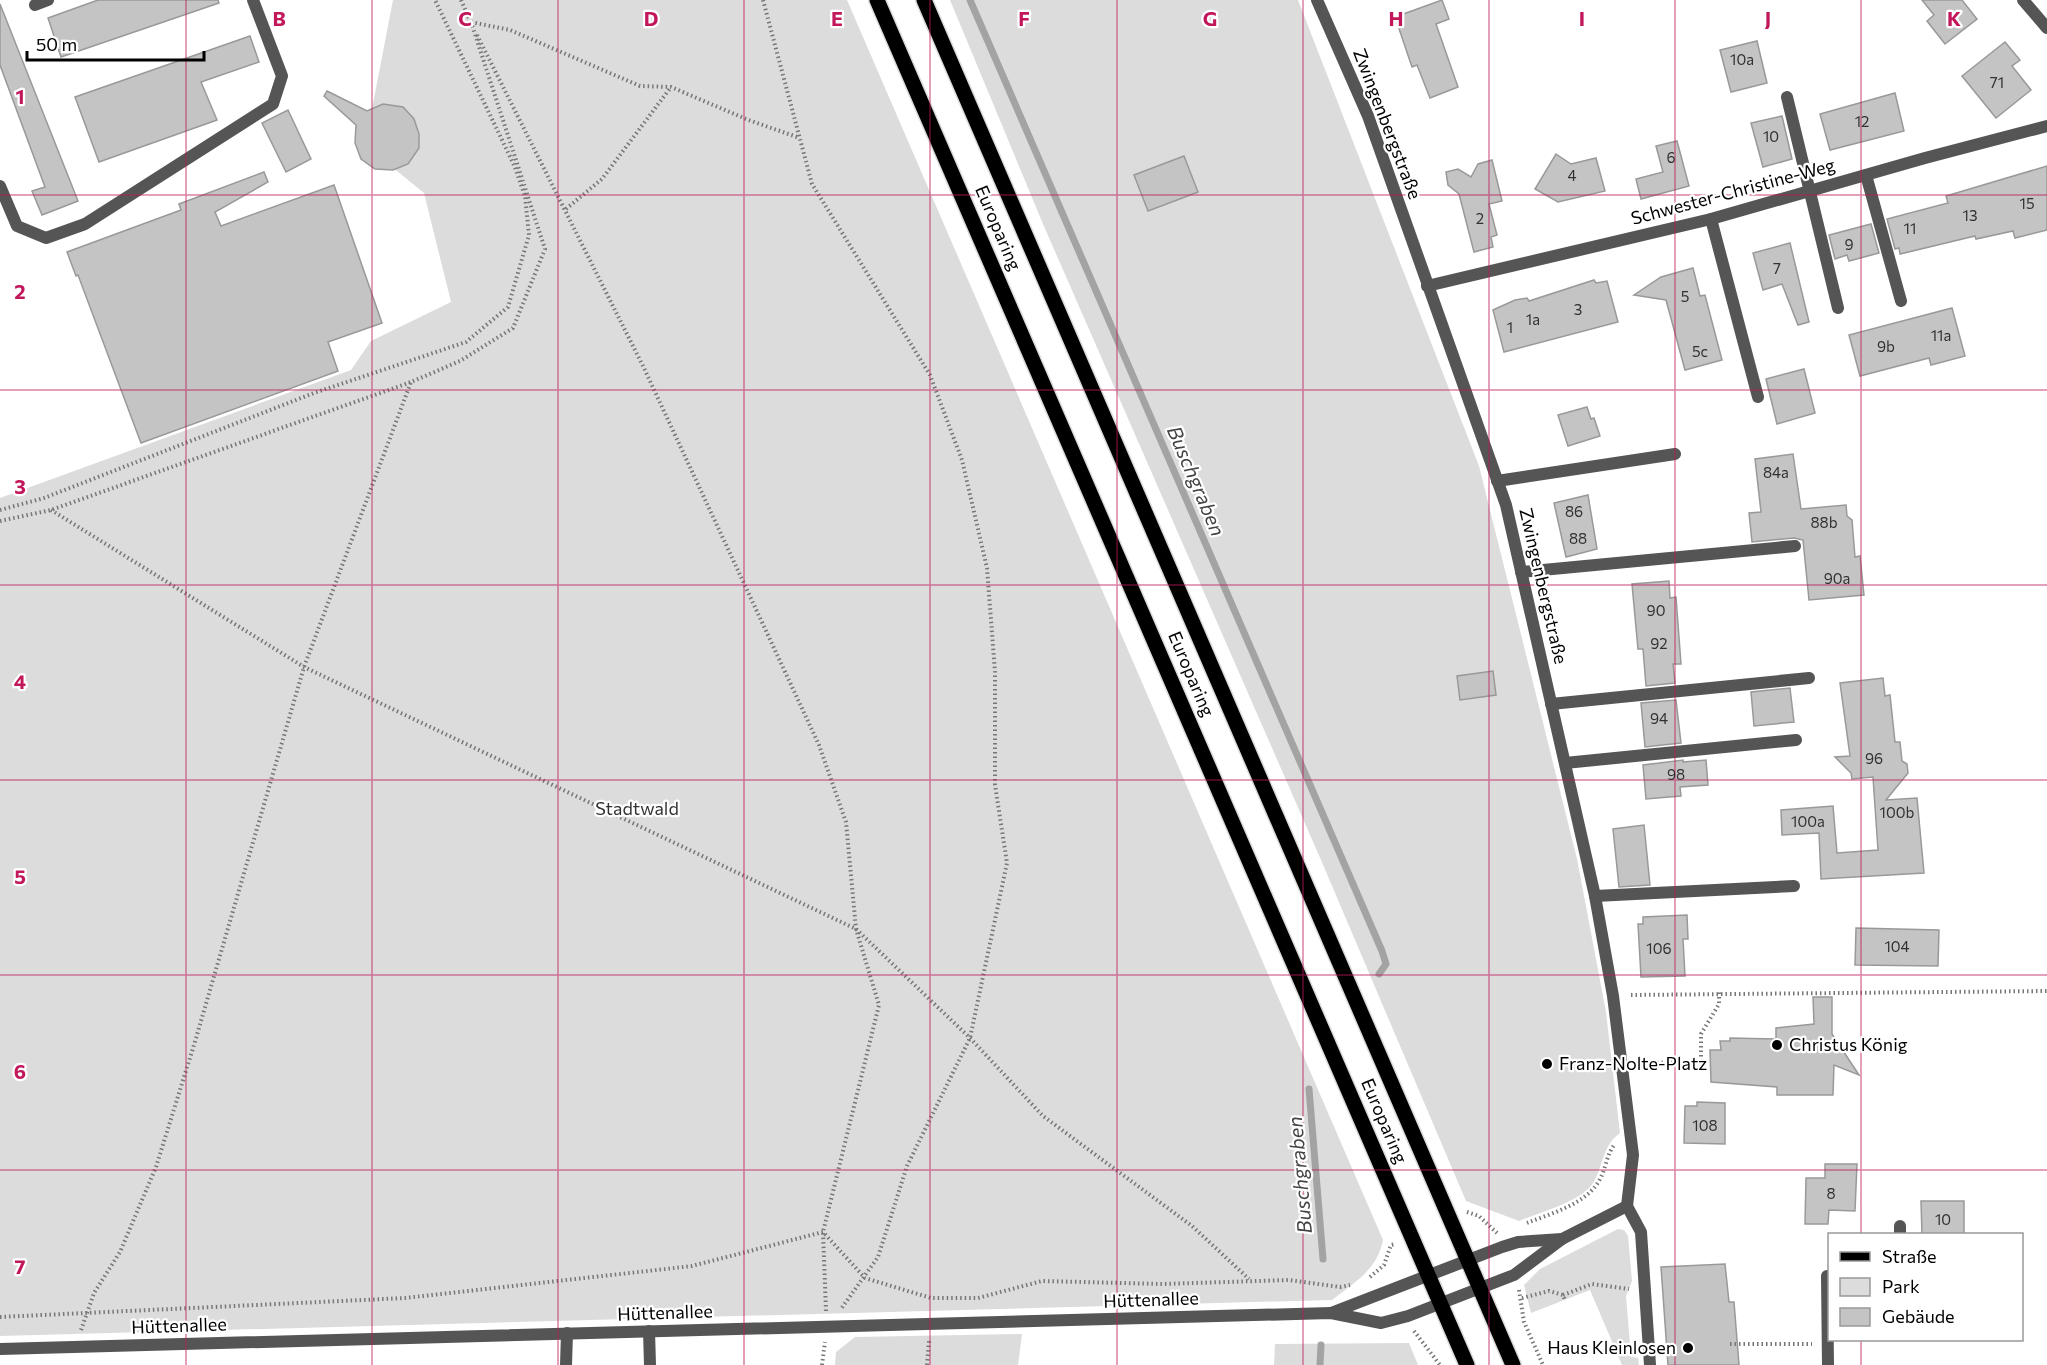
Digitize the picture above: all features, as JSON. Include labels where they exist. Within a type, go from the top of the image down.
[{"type":"main road","name":"Europaring","points":[[878,0],[1467,1365]]},
{"type":"main road","name":"Europaring","points":[[924,0],[1513,1365]]},
{"type":"street","points":[[35,4],[48,0]]},
{"type":"street","points":[[0,186],[17,226],[46,238],[85,224],[273,104],[282,76],[254,0]]},
{"type":"street","name":"Zwingenbergstraße","points":[[1317,0],[1368,116],[1506,505],[1595,896],[1613,996],[1633,1155],[1627,1206]]},
{"type":"street","points":[[2023,0],[2047,28]]},
{"type":"street","points":[[1787,97],[1838,308]]},
{"type":"street","name":"Schwester-Christine-Weg","points":[[1427,286],[1711,219],[2047,126]]},
{"type":"street","points":[[1866,175],[1901,301]]},
{"type":"street","points":[[1711,219],[1758,397]]},
{"type":"street","points":[[1497,481],[1676,454]]},
{"type":"street","points":[[1521,572],[1795,546]]},
{"type":"street","points":[[1551,704],[1809,678]]},
{"type":"street","points":[[1565,763],[1796,740]]},
{"type":"street","points":[[1595,896],[1794,886]]},
{"type":"street","points":[[1481,1288],[1514,1275],[1562,1239],[1627,1206],[1641,1232],[1650,1365]]},
{"type":"street","points":[[1428,1274],[1518,1242],[1562,1239]]},
{"type":"street","name":"Hüttenallee","points":[[1331,1313],[1428,1274]]},
{"type":"street","points":[[1828,1276],[1828,1365]]},
{"type":"street","name":"Hüttenallee","points":[[0,1349],[1331,1313],[1381,1323],[1481,1288]]},
{"type":"street","points":[[650,1331],[650,1365]]},
{"type":"street","points":[[566,1365],[567,1333]]},
{"type":"path","points":[[0,510],[44,498],[314,393],[466,342],[508,307],[529,235],[525,196],[514,165],[435,0]]},
{"type":"path","points":[[461,0],[566,209],[819,745],[846,822],[856,929],[879,1005],[823,1232],[827,1326]]},
{"type":"path","points":[[763,0],[797,137],[812,184],[930,375],[962,460],[987,568],[995,672],[995,784],[1007,863],[970,1038],[907,1166],[878,1257],[865,1278],[827,1326]]},
{"type":"path","points":[[471,22],[510,30],[640,86],[671,87],[746,120],[797,137]]},
{"type":"path","points":[[0,521],[51,510],[411,382],[460,361],[513,328],[545,249],[471,22]]},
{"type":"path","points":[[566,209],[602,179],[671,87]]},
{"type":"path","points":[[87,1312],[94,1293],[120,1252],[156,1167],[194,1045],[304,667],[411,382]]},
{"type":"path","points":[[51,510],[304,667],[856,929],[970,1038],[1043,1116],[1192,1226],[1249,1280]]},
{"type":"path","points":[[1613,996],[2047,991]]},
{"type":"path","points":[[1623,1065],[1701,1062],[1701,1035],[1719,1004],[1719,993]]},
{"type":"path","points":[[1517,1226],[1558,1210],[1589,1193],[1599,1180],[1612,1147],[1618,1141],[1631,1137]]},
{"type":"path","points":[[1497,1232],[1503,1230]]},
{"type":"path","points":[[0,1317],[417,1296],[692,1266],[823,1232]]},
{"type":"path","points":[[823,1232],[865,1278],[931,1298],[978,1298],[1042,1281],[1162,1284],[1289,1280],[1340,1287],[1354,1284]]},
{"type":"path","points":[[1367,1279],[1384,1265],[1391,1245]]},
{"type":"path","points":[[1522,1298],[1549,1291],[1564,1298],[1592,1284],[1626,1290],[1645,1288]]},
{"type":"path","points":[[927,1365],[928,1325]]},
{"type":"path","points":[[1730,1344],[1828,1344]]},
{"type":"green space","name":"Stadtwald","points":[[393,0],[847,0],[1383,1240],[1376,1260],[1357,1281],[1332,1300],[0,1336],[0,498],[351,370],[371,341],[451,302],[424,193],[365,145]]},
{"type":"green space","points":[[950,0],[1298,0],[1479,466],[1577,859],[1606,1012],[1620,1133],[1608,1146],[1593,1183],[1581,1195],[1555,1208],[1519,1221],[1466,1201],[1321,860],[1043,224]]},
{"type":"green space","points":[[1618,1229],[1624,1230],[1628,1236],[1632,1281],[1626,1296],[1631,1357],[1638,1358],[1639,1365],[1622,1365],[1590,1290],[1531,1313],[1524,1285],[1540,1269]]},
{"type":"green space","points":[[1022,1334],[1018,1365],[835,1365],[836,1352],[855,1337]]},
{"type":"green space","points":[[1409,1343],[1418,1365],[1274,1365],[1275,1344]]},
{"type":"building","points":[[98,0],[218,0],[219,3],[61,57],[48,18]]},
{"type":"building","points":[[1442,0],[1449,19],[1436,24],[1458,87],[1430,98],[1417,65],[1412,67],[1395,17]]},
{"type":"building","points":[[1922,0],[1962,0],[1977,19],[1945,44],[1927,21],[1934,15]]},
{"type":"building","points":[[0,4],[78,201],[42,215],[32,191],[45,187],[0,65]]},
{"type":"building","points":[[250,36],[259,62],[201,82],[217,120],[99,162],[75,97]]},
{"type":"building","points":[[1757,41],[1767,83],[1731,92],[1720,50]]},
{"type":"building","points":[[2005,42],[2020,60],[2012,66],[2031,90],[1996,118],[1962,76]]},
{"type":"building","points":[[327,91],[367,111],[383,104],[403,107],[414,119],[419,134],[419,148],[408,164],[393,170],[375,169],[361,159],[355,143],[356,125],[324,96]]},
{"type":"building","points":[[1895,93],[1904,131],[1830,150],[1820,114]]},
{"type":"building","points":[[288,110],[311,159],[286,172],[262,123]]},
{"type":"building","points":[[1782,116],[1792,159],[1763,167],[1751,123]]},
{"type":"building","points":[[1677,141],[1689,186],[1641,199],[1636,179],[1663,172],[1656,146]]},
{"type":"building","points":[[1556,154],[1571,164],[1596,158],[1605,191],[1558,202],[1535,189]]},
{"type":"building","points":[[1184,156],[1198,192],[1148,211],[1134,175]]},
{"type":"building","points":[[1492,160],[1502,201],[1489,204],[1497,235],[1491,237],[1493,247],[1474,252],[1459,194],[1448,185],[1446,172],[1458,169],[1471,177],[1478,164]]},
{"type":"building","points":[[2047,166],[2047,230],[2015,238],[2013,231],[1976,239],[1975,236],[1900,254],[1899,248],[1895,249],[1887,219],[1948,203],[1946,196]]},
{"type":"building","points":[[264,172],[268,182],[215,212],[221,226],[334,185],[382,323],[328,342],[338,371],[141,443],[78,275],[76,276],[67,252],[181,210],[179,204]]},
{"type":"building","points":[[1871,224],[1879,253],[1849,261],[1847,255],[1835,259],[1829,235]]},
{"type":"building","points":[[1790,243],[1809,322],[1798,325],[1782,284],[1763,290],[1753,253]]},
{"type":"building","points":[[1693,268],[1700,296],[1705,295],[1722,360],[1685,370],[1666,300],[1634,295],[1661,277]]},
{"type":"building","points":[[1594,280],[1596,283],[1607,281],[1618,322],[1504,352],[1493,310],[1515,300],[1527,298],[1529,301]]},
{"type":"building","points":[[1952,308],[1965,356],[1931,365],[1929,358],[1860,376],[1849,335]]},
{"type":"building","points":[[1804,369],[1815,413],[1777,424],[1766,379]]},
{"type":"building","points":[[1587,407],[1591,419],[1594,418],[1600,436],[1568,446],[1558,415]]},
{"type":"building","points":[[1793,454],[1801,509],[1846,505],[1847,516],[1852,520],[1855,557],[1860,556],[1864,595],[1809,600],[1803,540],[1794,538],[1752,542],[1749,513],[1761,512],[1755,459]]},
{"type":"building","points":[[1588,495],[1597,549],[1566,557],[1554,503]]},
{"type":"building","points":[[1669,581],[1670,598],[1676,597],[1681,664],[1673,664],[1675,683],[1646,686],[1643,649],[1638,649],[1632,584]]},
{"type":"building","points":[[1493,671],[1496,695],[1460,700],[1457,676]]},
{"type":"building","points":[[1883,678],[1885,696],[1890,695],[1895,742],[1900,742],[1902,761],[1907,764],[1908,773],[1886,800],[1917,798],[1924,873],[1821,879],[1819,833],[1782,835],[1781,810],[1833,806],[1837,853],[1878,850],[1873,777],[1852,779],[1851,773],[1835,757],[1850,756],[1840,683]]},
{"type":"building","points":[[1790,688],[1794,722],[1754,726],[1751,692]]},
{"type":"building","points":[[1676,700],[1681,743],[1645,747],[1641,703]]},
{"type":"building","points":[[1683,760],[1683,762],[1706,760],[1708,785],[1680,787],[1681,796],[1646,799],[1643,765]]},
{"type":"building","points":[[1644,825],[1650,885],[1619,887],[1613,829]]},
{"type":"building","points":[[1687,915],[1688,939],[1683,939],[1685,976],[1641,977],[1638,924],[1643,924],[1643,917]]},
{"type":"building","points":[[1856,928],[1939,930],[1938,966],[1855,965]]},
{"type":"building","name":"Christus König","points":[[1813,997],[1832,997],[1832,1034],[1859,1075],[1834,1065],[1833,1095],[1777,1095],[1777,1087],[1711,1082],[1710,1050],[1721,1050],[1720,1041],[1730,1041],[1730,1038],[1776,1039],[1776,1028],[1814,1024]]},
{"type":"building","points":[[1697,1102],[1725,1103],[1725,1144],[1684,1143],[1685,1106],[1697,1106]]},
{"type":"building","points":[[1825,1164],[1857,1164],[1855,1211],[1829,1210],[1828,1224],[1805,1224],[1806,1178],[1825,1178]]},
{"type":"building","points":[[1921,1201],[1964,1201],[1964,1233],[1922,1233]]},
{"type":"building","points":[[1725,1264],[1729,1302],[1734,1302],[1739,1365],[1668,1365],[1661,1267]]},
{"type":"waterway","name":"Buschgraben","points":[[970,0],[1382,951],[1386,964],[1379,974]]},
{"type":"waterway","name":"Buschgraben","points":[[1309,1089],[1323,1259]]},
{"type":"waterway","name":"Buschgraben","points":[[1320,1365],[1321,1345]]},
{"type":"place","name":"Christus König","points":[[1777,1045]]},
{"type":"place","name":"Franz-Nolte-Platz","points":[[1547,1064]]},
{"type":"place","name":"Haus Kleinlosen","points":[[1688,1348]]}]
